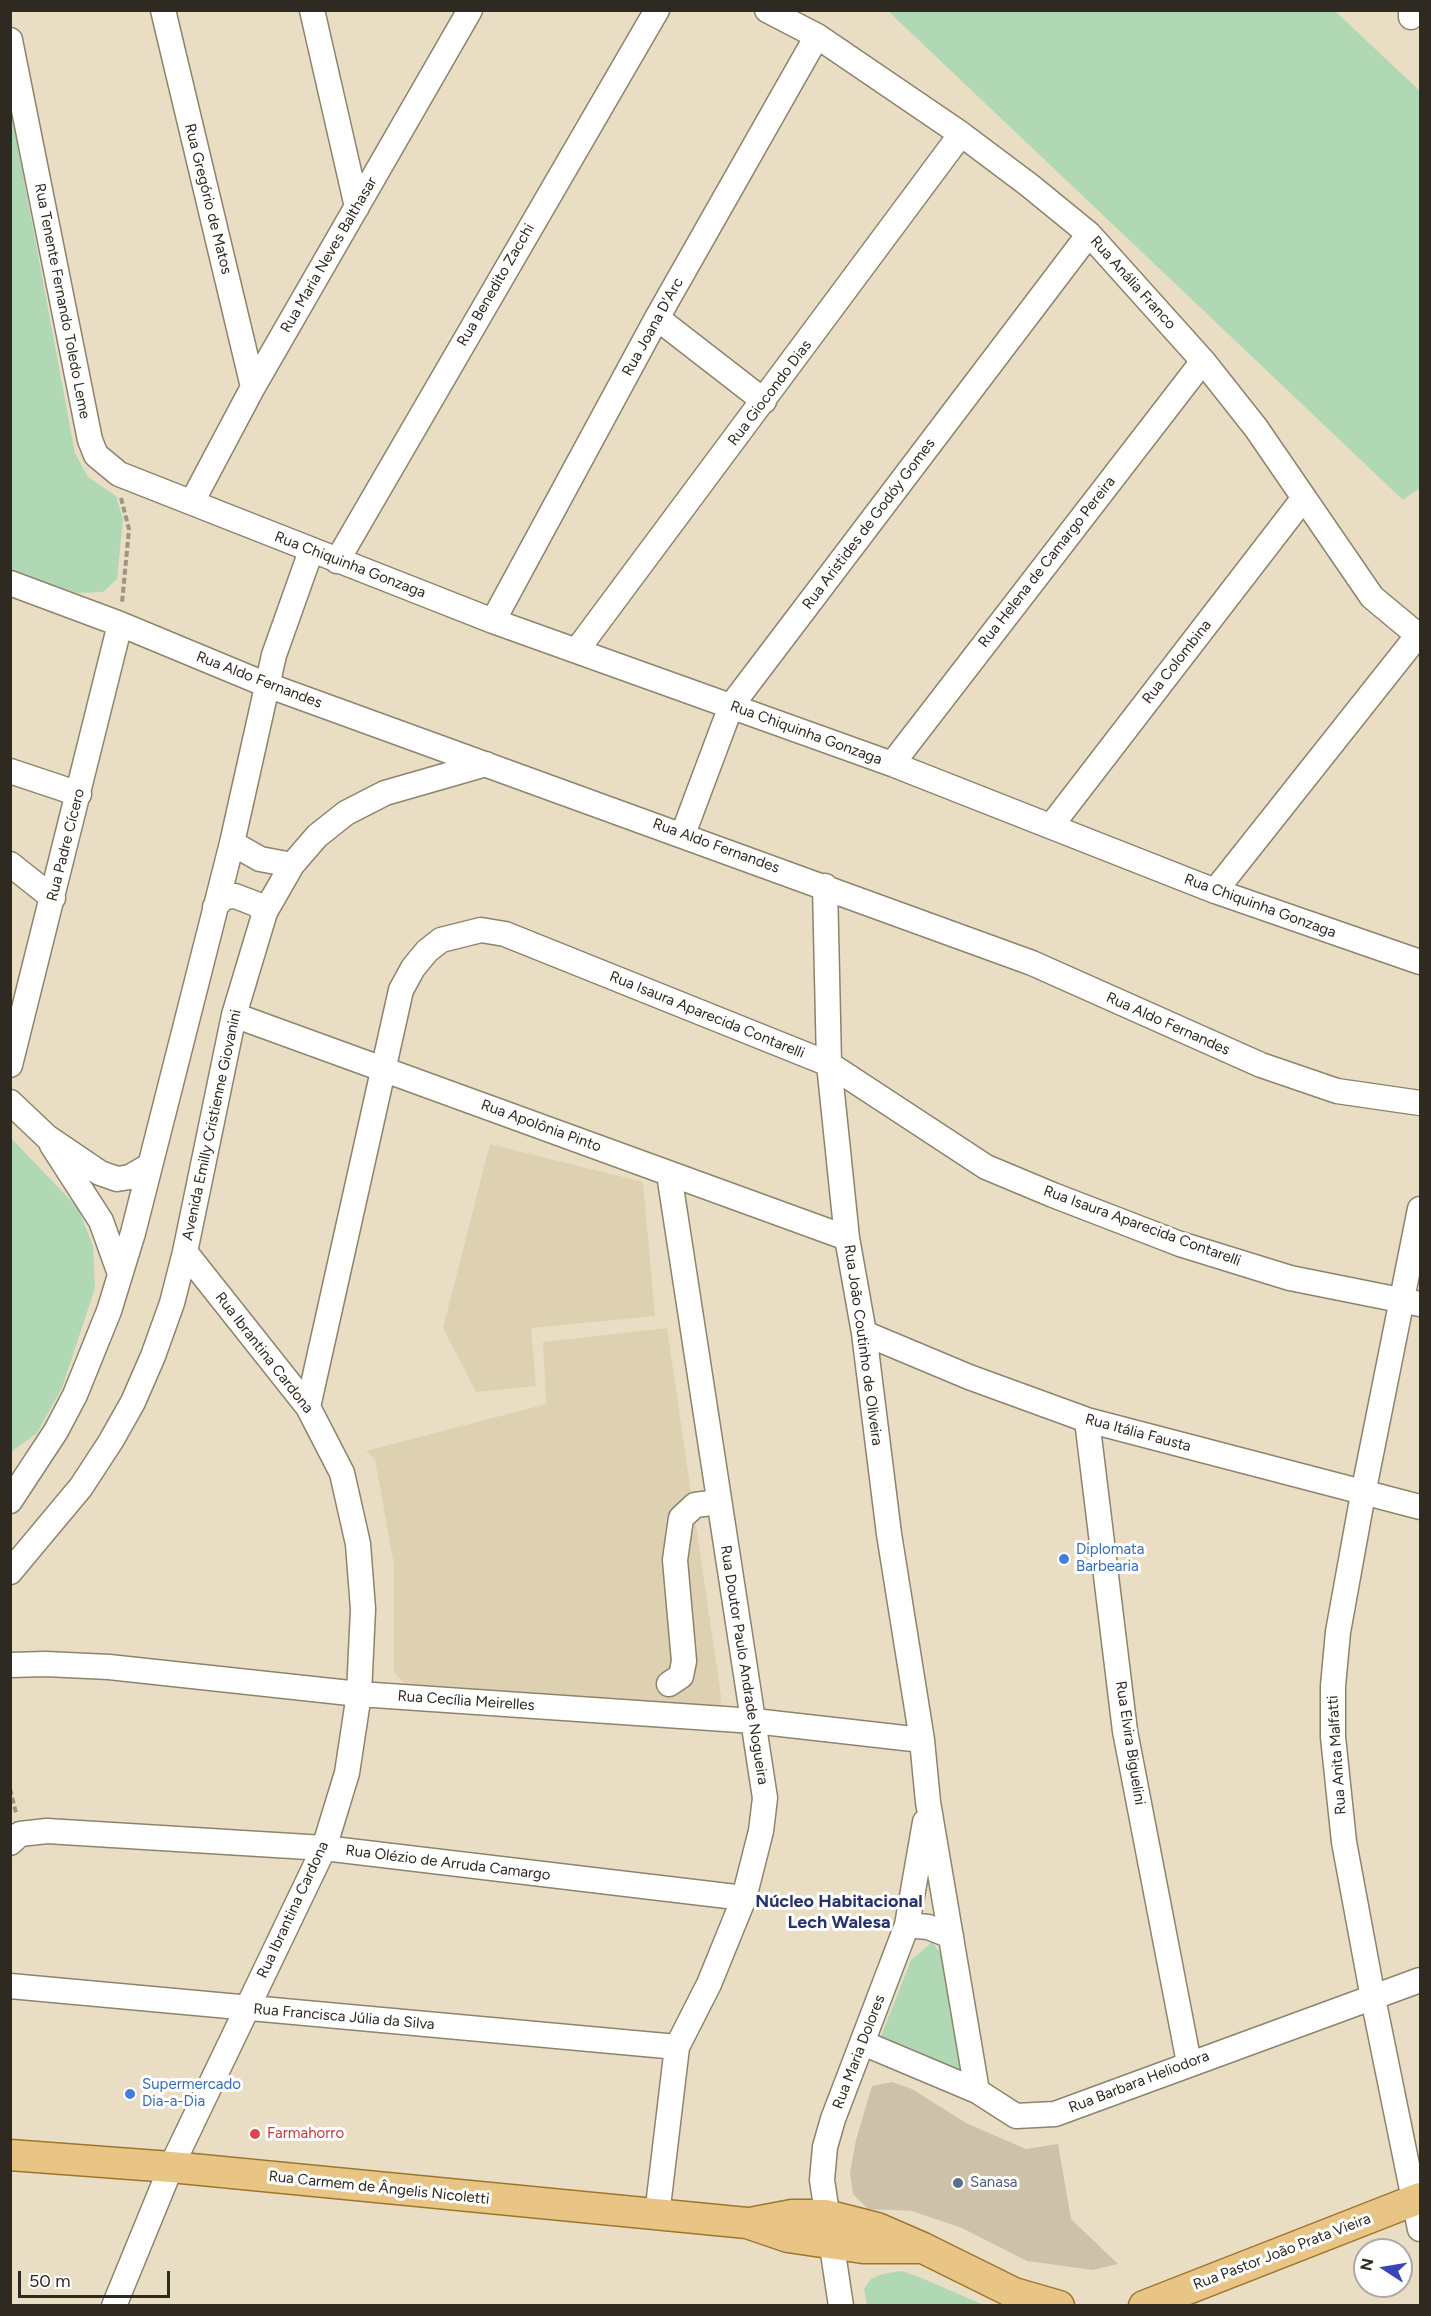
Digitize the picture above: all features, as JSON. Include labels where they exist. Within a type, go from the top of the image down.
[{"type":"main road","name":"Rua Carmem de Ângelis Nicoletti","points":[[10,2155],[171,2167],[747,2223]]},
{"type":"main road","name":"Rua Pastor João Prata Vieira","points":[[1144,2306],[1418,2209]]},
{"type":"main road","points":[[747,2223],[792,2215],[826,2215],[877,2228],[1014,2293],[1059,2306]]},
{"type":"main road","points":[[747,2223],[788,2237],[832,2244],[863,2248],[923,2248]]},
{"type":"street","name":"Rua Gregório de Matos","points":[[163,10],[254,387]]},
{"type":"street","points":[[312,10],[357,207]]},
{"type":"street","name":"Rua Maria Neves Balthasar","points":[[192,502],[254,387],[470,10]]},
{"type":"street","name":"Rua Benedito Zacchi","points":[[337,561],[657,10]]},
{"type":"street","name":"Rua Anália Franco","points":[[767,10],[817,36],[962,134],[1089,234],[1203,361],[1256,428],[1372,597],[1419,636]]},
{"type":"street","name":"Rua Joana D'Arc","points":[[493,621],[657,318],[817,36]]},
{"type":"street","name":"Rua Tenente Fernando Toledo Leme","points":[[10,40],[90,440],[96,455],[119,474],[192,502]]},
{"type":"street","name":"Rua Giocondo Dias","points":[[576,650],[962,134]]},
{"type":"street","name":"Rua Aristides de Godóy Gomes","points":[[683,834],[731,706],[1089,234]]},
{"type":"street","points":[[657,318],[764,401]]},
{"type":"street","name":"Rua Helena de Camargo Pereira","points":[[892,764],[1203,361]]},
{"type":"street","name":"Rua Colombina","points":[[1051,826],[1303,498]]},
{"type":"street","name":"Rua Chiquinha Gonzaga","points":[[192,502],[311,551],[493,621],[892,764],[1215,891],[1420,962]]},
{"type":"street","points":[[10,1501],[19,1475],[56,1431],[79,1385],[109,1311],[149,1166],[232,843],[274,655],[311,551]]},
{"type":"street","name":"Rua Aldo Fernandes","points":[[10,583],[120,624],[267,685],[683,834],[1032,963],[1261,1065],[1337,1091],[1420,1103]]},
{"type":"street","name":"Rua Padre Cícero","points":[[10,1065],[120,624]]},
{"type":"street","points":[[1215,891],[1419,636]]},
{"type":"street","name":"Avenida Emilly Cristienne Giovanini","points":[[10,1572],[81,1487],[133,1402],[172,1303],[185,1252],[234,1015],[265,912],[292,865],[317,836],[346,813],[385,793],[486,764]]},
{"type":"street","points":[[10,771],[79,794]]},
{"type":"street","points":[[232,843],[260,859],[292,865]]},
{"type":"street","points":[[10,864],[53,898]]},
{"type":"street","name":"Rua João Coutinho de Oliveira","points":[[825,886],[829,1064],[847,1238],[864,1333],[889,1534],[922,1740],[928,1802]]},
{"type":"street","points":[[215,907],[224,897],[235,896],[256,904],[265,912]]},
{"type":"street","name":"Rua Isaura Aparecida Contarelli","points":[[308,1407],[401,990],[413,968],[427,951],[441,940],[481,930],[505,934],[829,1064],[986,1167],[1180,1244],[1290,1278],[1412,1302]]},
{"type":"street","name":"Rua Apolônia Pinto","points":[[234,1015],[847,1238]]},
{"type":"street","points":[[10,1102],[47,1137],[100,1173],[117,1179],[130,1177],[149,1166]]},
{"type":"street","points":[[47,1137],[101,1221],[120,1274]]},
{"type":"street","name":"Rua Doutor Paulo Andrade Nogueira","points":[[657,2215],[677,2047],[709,1984],[744,1898],[761,1831],[765,1798],[669,1174]]},
{"type":"street","name":"Rua Anita Malfatti","points":[[1418,2209],[1373,1998],[1344,1842],[1333,1737],[1333,1686],[1338,1632],[1363,1494],[1412,1302],[1420,1209]]},
{"type":"street","name":"Rua Ibrantina Cardona","points":[[114,2306],[171,2167],[324,1848],[347,1773],[359,1694],[363,1609],[357,1544],[342,1473],[308,1407],[185,1252]]},
{"type":"street","name":"Rua Itália Fausta","points":[[864,1333],[969,1377],[1088,1420],[1363,1494],[1420,1507]]},
{"type":"street","name":"Rua Elvira Biguelini","points":[[1088,1420],[1125,1731],[1189,2063]]},
{"type":"street","points":[[669,1684],[681,1676],[684,1661],[675,1560],[681,1518],[695,1505],[719,1503]]},
{"type":"street","name":"Rua Cecília Meirelles","points":[[10,1665],[109,1667],[359,1694],[754,1721],[922,1740]]},
{"type":"street","points":[[928,1802],[976,2091]]},
{"type":"street","name":"Rua Maria Dolores","points":[[841,2306],[822,2180],[825,2147],[833,2119],[907,1925],[928,1802]]},
{"type":"street","name":"Rua Olézio de Arruda Camargo","points":[[10,1843],[20,1834],[47,1831],[324,1848],[744,1898]]},
{"type":"street","points":[[907,1925],[928,1927],[951,1936]]},
{"type":"street","name":"Rua Barbara Heliodora","points":[[863,2043],[976,2091],[1016,2116],[1055,2114],[1420,1980]]},
{"type":"street","name":"Rua Francisca Júlia da Silva","points":[[10,1986],[677,2047]]},
{"type":"path","points":[[119,474],[120,495],[129,536],[120,624]]},
{"type":"shaded area","points":[[490,1144],[643,1182],[655,1316],[531,1328],[536,1386],[476,1392],[443,1328]]},
{"type":"shaded area","points":[[667,1328],[721,1696],[720,1714],[408,1687],[394,1672],[394,1565],[375,1459],[366,1451],[546,1404],[543,1342]]},
{"type":"green space","points":[[888,11],[1335,11],[1420,91],[1420,488],[1403,500]]},
{"type":"green space","points":[[11,110],[75,453],[88,477],[116,496],[123,519],[117,579],[103,592],[77,593],[11,570]]},
{"type":"green space","points":[[11,1138],[78,1208],[93,1246],[95,1288],[62,1388],[37,1433],[11,1452]]},
{"type":"green space","points":[[932,1942],[951,1966],[968,2080],[879,2041],[911,1960]]},
{"type":"green space","points":[[902,2271],[984,2305],[867,2305],[864,2289],[871,2279],[882,2274]]},
{"type":"building","name":"Sanasa","points":[[892,2082],[912,2089],[966,2123],[1026,2149],[1058,2144],[1071,2219],[1118,2264],[1093,2270],[1027,2261],[962,2228],[912,2211],[868,2209],[853,2194],[850,2173],[856,2140],[872,2086]]},
{"type":"place","name":"Diplomata Barbearia","points":[[1064,1559]]},
{"type":"place","name":"Supermercado Dia-a-Dia","points":[[130,2094]]},
{"type":"place","name":"Farmahorro","points":[[255,2134]]},
{"type":"place","name":"Sanasa","points":[[958,2183]]},
{"type":"district","name":"Núcleo Habitacional Lech Walesa","points":[[839,1912]]}]
